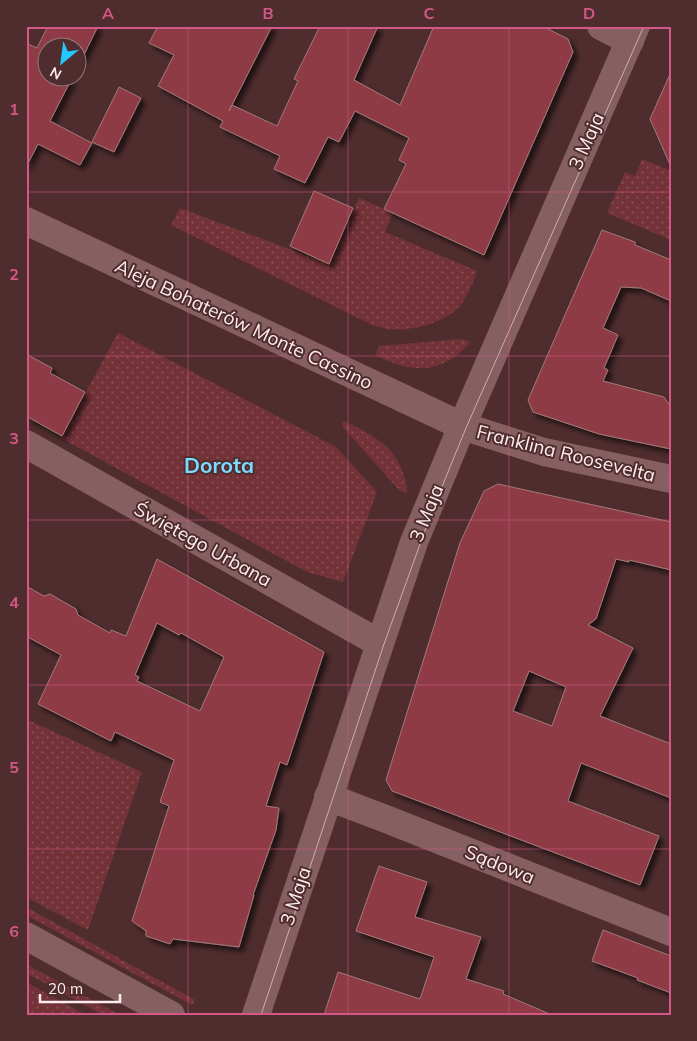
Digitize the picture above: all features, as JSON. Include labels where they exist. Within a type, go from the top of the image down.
[{"type":"street","points":[[601,26],[633,34]]},
{"type":"street","name":"3 Maja","points":[[256,1015],[414,542],[462,426],[633,34]]},
{"type":"street","name":"Aleja Bohaterów Monte Cassino","points":[[26,221],[462,426]]},
{"type":"street","name":"Franklina Roosevelta","points":[[462,426],[544,452],[671,479]]},
{"type":"street","name":"Świętego Urbana","points":[[26,444],[380,643]]},
{"type":"street","name":"Sądowa","points":[[328,797],[671,932]]},
{"type":"street","points":[[26,936],[171,1015]]},
{"type":"shaded area","points":[[642,159],[671,171],[671,240],[607,213],[625,172],[635,176]]},
{"type":"shaded area","points":[[359,198],[393,213],[385,232],[477,271],[467,296],[456,310],[448,316],[428,325],[406,329],[387,329],[372,325],[171,225],[180,208],[329,264]]},
{"type":"shaded area","points":[[118,333],[336,447],[377,492],[343,582],[307,572],[61,438]]},
{"type":"shaded area","points":[[462,339],[470,342],[448,361],[437,366],[413,368],[375,355],[379,346]]},
{"type":"shaded area","points":[[344,421],[371,435],[386,446],[398,461],[406,482],[407,493],[399,490],[342,426]]},
{"type":"shaded area","points":[[26,719],[142,772],[88,930],[26,897]]},
{"type":"shaded area","points":[[26,907],[195,1000],[192,1005],[26,915]]},
{"type":"shaded area","points":[[26,964],[120,1015],[103,1015],[26,973]]},
{"type":"shaded area","points":[[26,982],[86,1015],[26,1015]]},
{"type":"building","points":[[48,26],[98,26],[88,46],[88,38],[42,38]]},
{"type":"building","points":[[158,26],[272,26],[232,105],[277,126],[298,81],[294,79],[320,26],[378,26],[354,80],[400,105],[434,26],[542,26],[568,39],[573,52],[484,255],[384,209],[406,164],[399,160],[409,138],[355,111],[339,142],[328,137],[305,183],[274,169],[280,156],[220,127],[223,121],[158,86],[174,55],[149,43]]},
{"type":"building","points":[[26,43],[37,48],[38,46],[38,88],[67,88],[50,121],[92,143],[80,165],[38,144],[26,167]]},
{"type":"building","points":[[671,72],[671,167],[650,119]]},
{"type":"building","points":[[119,87],[141,98],[114,152],[92,142]]},
{"type":"building","points":[[314,191],[353,208],[329,264],[290,246]]},
{"type":"building","points":[[602,230],[635,242],[635,245],[671,260],[671,301],[641,288],[621,287],[603,328],[618,335],[604,368],[608,370],[603,381],[664,397],[671,407],[671,449],[599,434],[533,412],[528,400]]},
{"type":"building","points":[[26,354],[52,368],[50,373],[85,392],[62,436],[26,416]]},
{"type":"building","points":[[498,484],[671,522],[671,570],[629,560],[629,562],[616,559],[596,619],[588,625],[633,648],[600,716],[671,744],[671,798],[581,763],[568,801],[659,836],[640,885],[392,791],[386,780],[460,543],[484,491]],"holes":[[[529,671],[566,687],[552,726],[513,711]]]},
{"type":"building","points":[[157,559],[324,652],[287,765],[280,762],[266,806],[279,808],[276,830],[253,895],[239,947],[173,939],[170,944],[146,936],[146,931],[132,921],[169,806],[160,802],[174,760],[115,732],[111,741],[38,704],[61,655],[26,636],[26,586],[44,596],[50,594],[76,609],[78,615],[110,633],[111,630],[126,636]],"holes":[[[157,623],[179,635],[181,633],[224,657],[200,711],[137,681],[139,677],[135,675]]]},
{"type":"building","points":[[379,866],[427,882],[415,917],[481,937],[466,979],[504,991],[503,994],[552,1015],[324,1015],[338,972],[420,999],[434,957],[356,931]]},
{"type":"building","points":[[603,930],[671,956],[671,993],[637,980],[638,978],[592,961]]},
{"type":"tram line","points":[[261,1015],[384,644],[432,511],[466,428],[644,26]]},
{"type":"district","name":"Dorota","points":[[219,465]]}]
